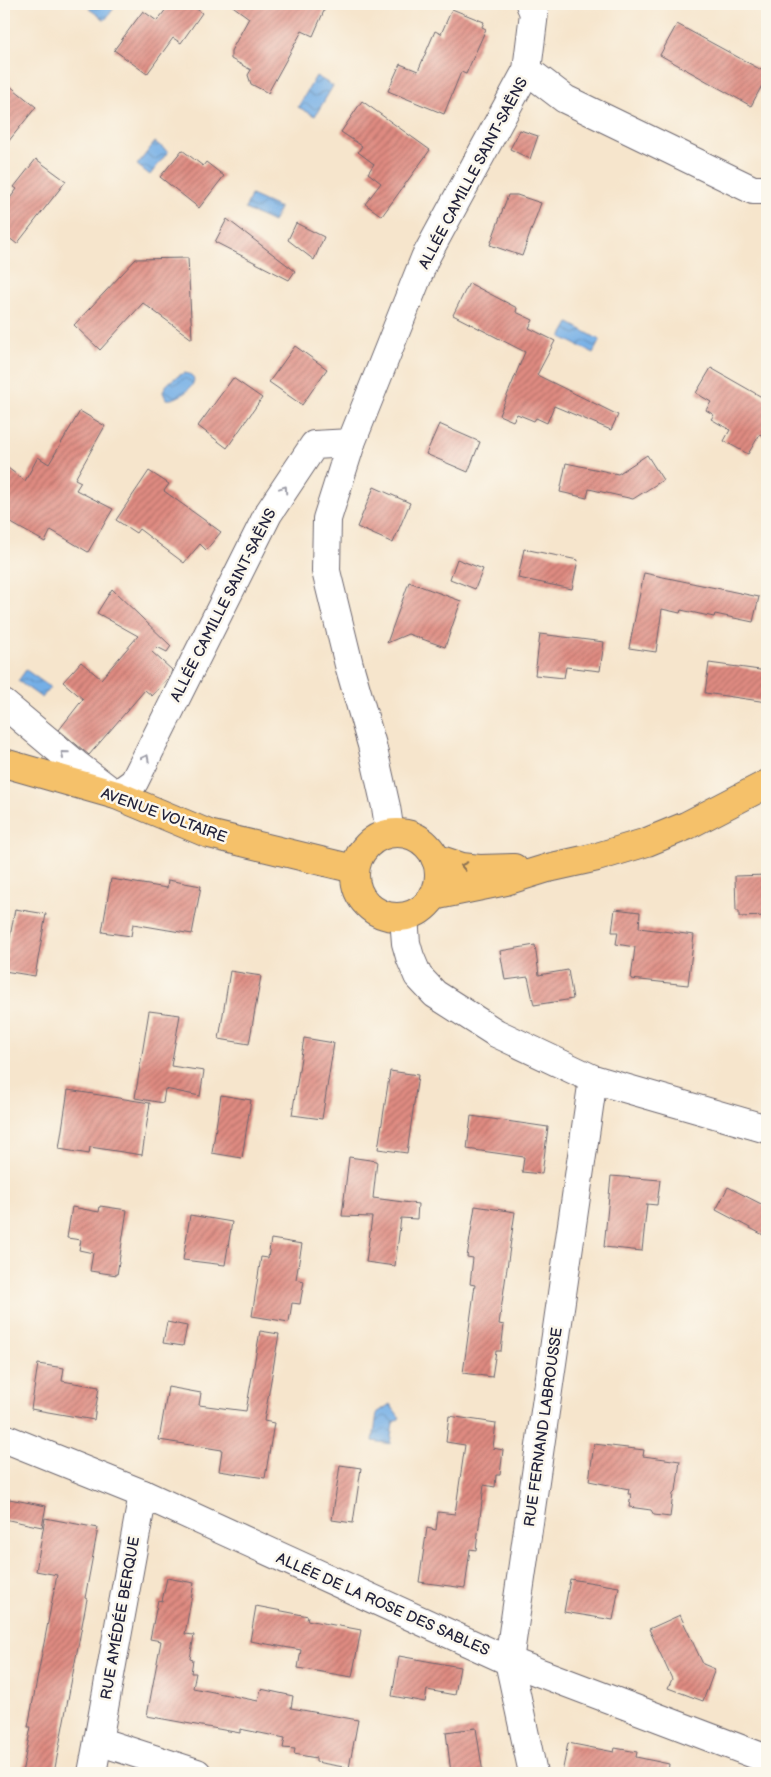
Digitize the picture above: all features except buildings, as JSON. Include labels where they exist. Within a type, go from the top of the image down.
[{"type":"main road","name":"AVENUE VOLTAIRE","points":[[4,763],[116,795],[209,834],[354,870]]},
{"type":"main road","points":[[433,896],[506,881],[647,842],[686,826],[767,784]]},
{"type":"main road","points":[[390,833],[404,833],[417,838],[428,846],[435,858],[439,871],[438,884],[426,906],[416,913],[404,917],[391,917],[378,913],[367,906],[359,895],[355,883],[354,870],[358,856],[366,845],[377,837],[390,833]]},
{"type":"main road","points":[[435,858],[462,867],[548,868]]},
{"type":"street","name":"ALLÉE CAMILLE SAINT-SAËNS","points":[[390,833],[372,745],[349,665],[326,571],[327,519],[351,443],[425,258],[528,70],[534,13],[530,4]]},
{"type":"street","name":"ALLÉE CAMILLE SAINT-SAËNS","points":[[528,70],[565,99],[753,190],[767,190]]},
{"type":"street","name":"ALLÉE CAMILLE SAINT-SAËNS","points":[[116,795],[134,782],[273,506],[314,445],[351,443]]},
{"type":"street","points":[[4,704],[116,795]]},
{"type":"street","points":[[404,917],[406,943],[418,976],[435,994],[496,1033],[593,1079],[767,1129]]},
{"type":"street","name":"RUE FERNAND LABROUSSE","points":[[533,1773],[509,1661],[593,1079]]},
{"type":"street","name":"ALLÉE DE LA ROSE DES SABLES","points":[[4,1438],[142,1494],[509,1661],[767,1759]]},
{"type":"street","name":"RUE AMÉDÉE BERQUE","points":[[92,1773],[142,1494]]},
{"type":"street","points":[[98,1741],[197,1773]]},
{"type":"water","points":[[93,4],[117,4],[105,20],[89,9]]},
{"type":"water","points":[[316,76],[333,86],[315,116],[298,107]]},
{"type":"water","points":[[155,142],[168,152],[150,175],[137,165]]},
{"type":"water","points":[[251,195],[280,208],[273,222],[245,209]]},
{"type":"water","points":[[569,323],[600,340],[593,353],[561,337]]},
{"type":"water","points":[[184,373],[191,375],[194,379],[190,388],[178,397],[166,399],[163,392],[168,383]]},
{"type":"water","points":[[26,670],[50,687],[42,698],[18,681]]},
{"type":"water","points":[[390,1404],[400,1418],[393,1423],[390,1444],[373,1441],[377,1413]]}]
